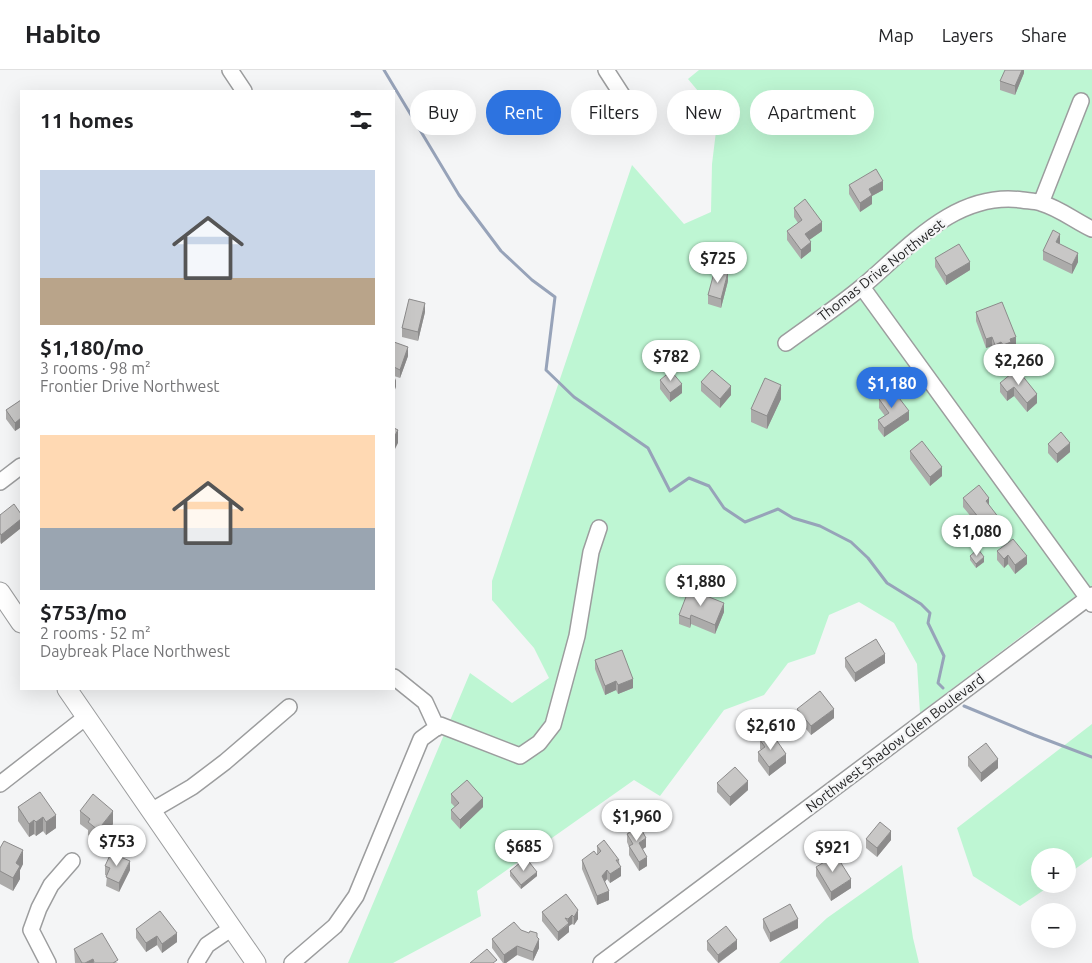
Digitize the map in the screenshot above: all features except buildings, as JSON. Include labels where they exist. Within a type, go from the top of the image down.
[{"type":"main road","points":[[0,592],[20,622]]},
{"type":"main road","points":[[68,690],[256,963]]},
{"type":"street","points":[[230,70],[243,90]]},
{"type":"street","points":[[606,70],[619,90]]},
{"type":"street","points":[[1041,203],[1081,101]]},
{"type":"street","name":"Thomas Drive Northwest","points":[[786,343],[862,287],[925,232],[965,208],[988,200],[1015,199],[1041,203],[1092,229]]},
{"type":"street","points":[[862,287],[1090,599]]},
{"type":"street","points":[[0,482],[20,467]]},
{"type":"street","points":[[292,963],[334,926],[356,896],[421,739],[440,724],[520,756],[539,743],[553,725],[577,636],[591,552],[599,528]]},
{"type":"street","name":"Northwest Shadow Glen Boulevard","points":[[601,963],[1090,599]]},
{"type":"street","points":[[395,678],[425,702],[436,728]]},
{"type":"street","points":[[151,811],[192,787],[219,767],[289,708]]},
{"type":"street","points":[[0,784],[86,717]]},
{"type":"street","points":[[48,963],[31,930],[39,908],[51,885],[72,861]]},
{"type":"street","points":[[196,963],[207,945],[232,928]]},
{"type":"green space","points":[[699,70],[1092,70],[1092,588],[1036,625],[920,713],[917,664],[894,623],[859,602],[829,615],[815,654],[788,663],[764,695],[724,710],[660,796],[634,780],[477,891],[481,916],[393,963],[348,963],[470,673],[512,703],[549,678],[534,648],[492,600],[492,581],[632,165],[684,224],[711,212],[712,164],[716,135],[740,135],[740,90],[697,90],[688,79]]},
{"type":"green space","points":[[1092,724],[1092,857],[1076,868],[1076,848],[1031,848],[1031,893],[1040,893],[1020,906],[973,876],[957,828]]},
{"type":"green space","points":[[902,865],[913,938],[919,963],[779,963],[827,918]]},
{"type":"waterway","points":[[384,70],[459,195],[501,251],[532,280],[555,297],[546,370],[574,397],[648,448],[670,491],[689,478],[709,486],[724,508],[745,522],[778,509],[793,518],[820,526],[851,542],[868,558],[887,583],[921,604],[930,613],[928,623],[944,656],[938,683],[943,688]]},
{"type":"waterway","points":[[964,706],[1092,757]]}]
